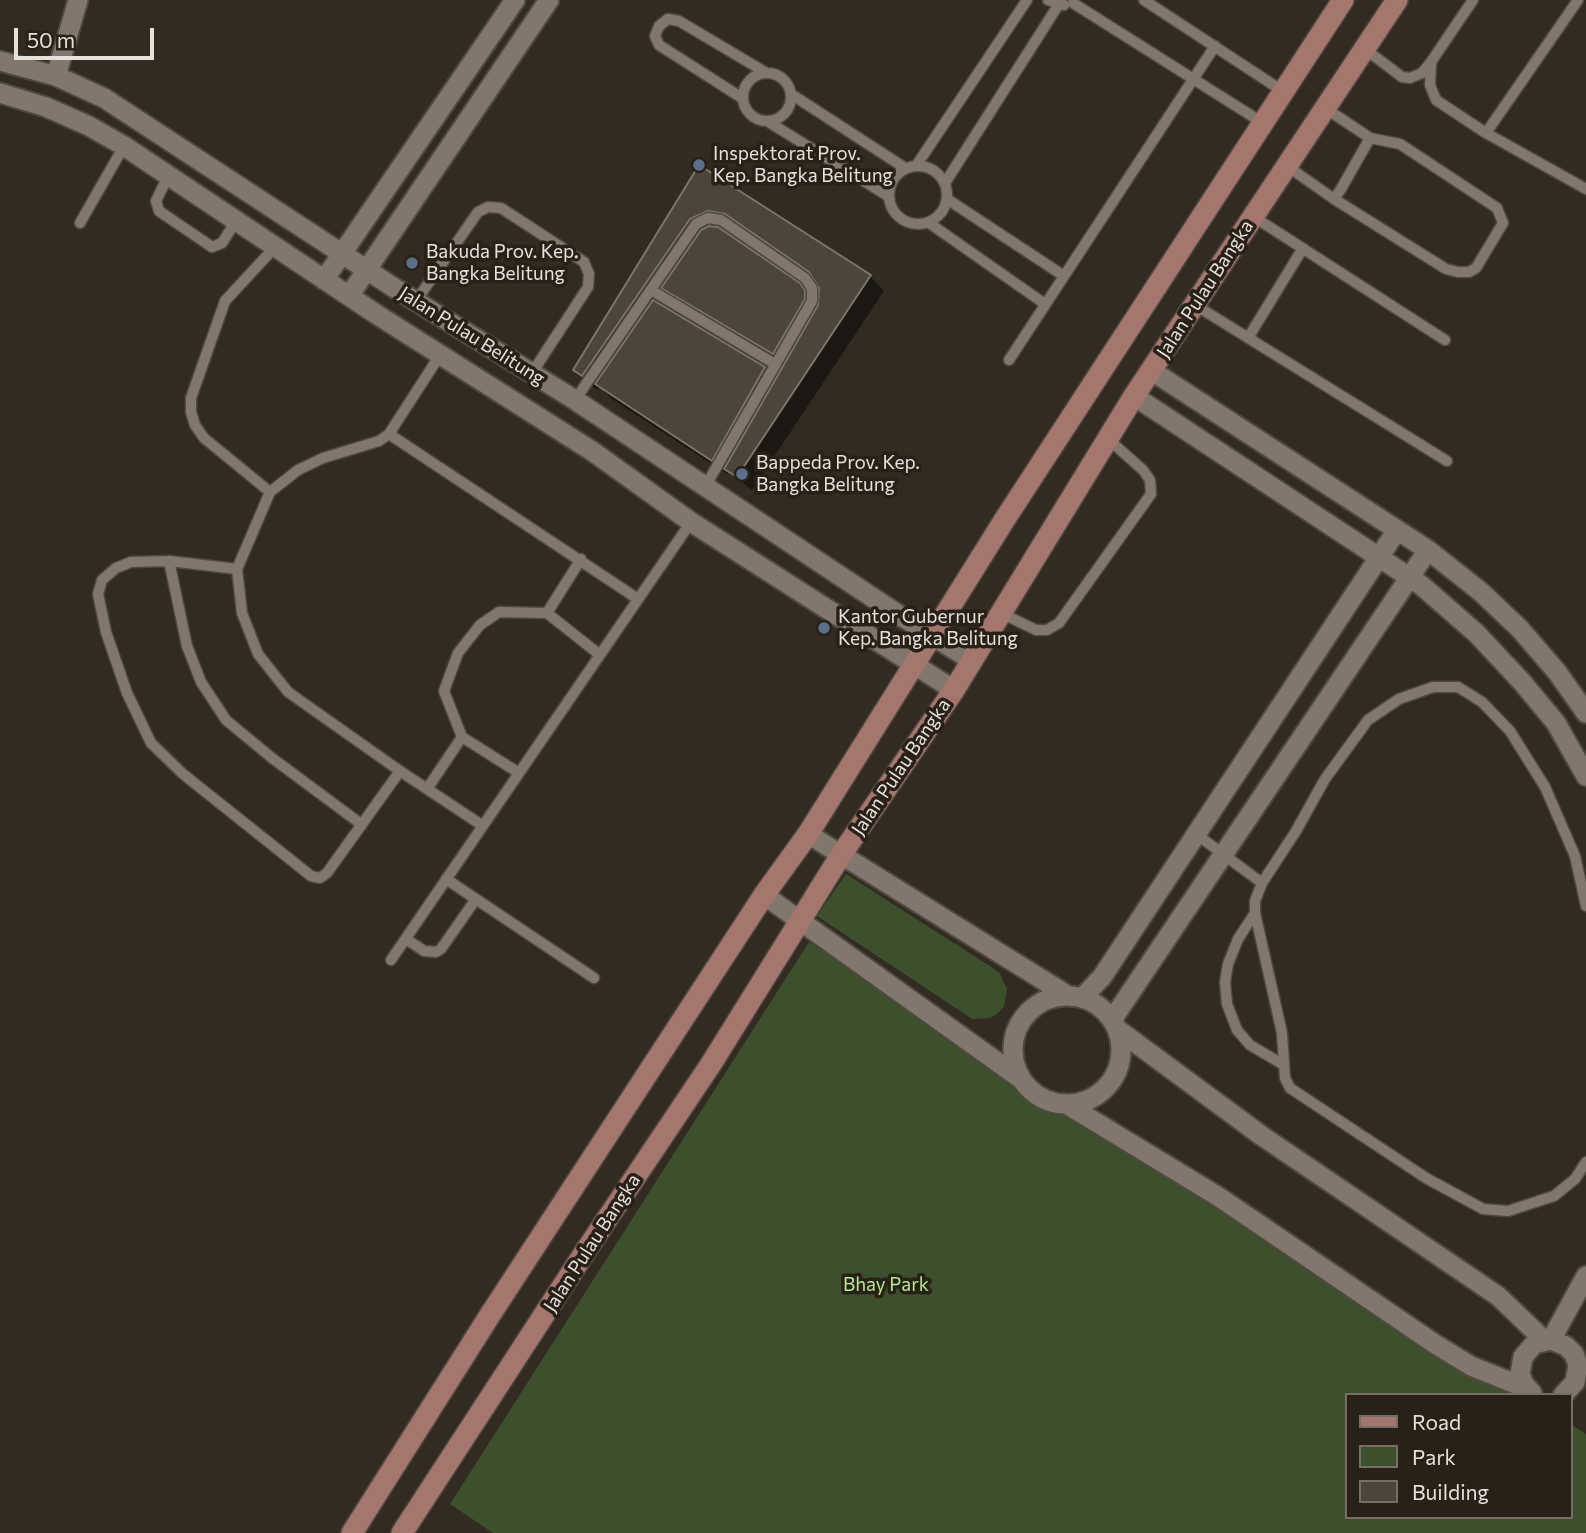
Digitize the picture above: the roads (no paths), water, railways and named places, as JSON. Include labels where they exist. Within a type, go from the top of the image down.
[{"type":"main road","points":[[352,1533],[764,895],[808,834],[1005,519],[1343,0]]},
{"type":"main road","name":"Jalan Pulau Bangka","points":[[402,1533],[711,1064],[841,855],[954,690],[1134,396],[1397,0]]},
{"type":"street","points":[[56,76],[78,0]]},
{"type":"street","points":[[72,24],[88,0]]},
{"type":"street","points":[[324,279],[515,0]]},
{"type":"street","points":[[349,296],[549,0]]},
{"type":"street","name":"Jalan Pulau Belitung","points":[[0,61],[56,76],[104,98],[341,253],[575,400],[971,660]]},
{"type":"street","name":"Jalan Pulau Belitung","points":[[0,93],[46,107],[89,126],[124,146],[349,296],[592,451],[691,523],[954,690]]},
{"type":"street","points":[[1152,371],[1428,550],[1481,592],[1520,629],[1586,713]]},
{"type":"street","points":[[1134,396],[1409,577],[1476,633],[1556,723],[1586,776]]},
{"type":"street","points":[[1074,997],[1102,977],[1397,530]]},
{"type":"street","points":[[1066,1104],[1087,1100],[1112,1080],[1121,1050],[1114,1024],[1223,854],[1428,550]]},
{"type":"street","points":[[808,834],[1074,997]]},
{"type":"street","points":[[764,895],[1022,1079]]},
{"type":"street","points":[[1532,1392],[1471,1366],[1219,1197],[1066,1104],[1046,1100],[1029,1088],[1017,1070],[1013,1049],[1017,1028],[1029,1011],[1037,1004],[1056,996],[1074,997],[1097,1004],[1114,1024],[1262,1136],[1499,1296],[1548,1340],[1566,1346],[1579,1356]]},
{"type":"street","points":[[1532,1392],[1520,1374],[1521,1362],[1530,1348],[1548,1340],[1586,1276]]},
{"type":"street","points":[[1574,1391],[1579,1356],[1586,1337]]},
{"type":"lane","points":[[916,166],[1027,0]]},
{"type":"lane","points":[[1048,0],[1059,4],[1076,1],[1263,123]]},
{"type":"lane","points":[[1144,0],[1284,92]]},
{"type":"lane","points":[[1365,48],[1402,77],[1410,78],[1422,73],[1473,0]]},
{"type":"lane","points":[[1486,133],[1578,0]]},
{"type":"lane","points":[[944,183],[1059,4]]},
{"type":"lane","points":[[668,19],[679,22],[765,72],[783,79],[790,94],[789,106],[776,120],[758,120],[750,114],[742,98],[659,45],[655,36],[659,26],[668,19]]},
{"type":"lane","points":[[1009,360],[1215,46]]},
{"type":"lane","points":[[1431,62],[1430,85],[1436,100],[1486,133],[1586,189]]},
{"type":"lane","points":[[742,98],[748,80],[765,72]]},
{"type":"lane","points":[[790,94],[905,169]]},
{"type":"lane","points":[[1287,166],[1334,199],[1446,269],[1468,272],[1476,268],[1503,223],[1497,208],[1400,144],[1370,138],[1324,108]]},
{"type":"lane","points":[[767,121],[888,197]]},
{"type":"lane","points":[[1334,199],[1370,138]]},
{"type":"lane","points":[[80,223],[124,146]]},
{"type":"lane","points":[[927,167],[937,173],[944,183],[947,200],[939,217],[929,223],[906,223],[897,217],[891,208],[888,197],[890,185],[895,175],[905,169],[927,167]]},
{"type":"lane","points":[[168,176],[156,201],[159,211],[212,247],[222,243],[236,221]]},
{"type":"lane","points":[[947,200],[1064,276]]},
{"type":"lane","points":[[416,301],[478,212],[488,207],[501,208],[584,262],[589,274],[588,287],[532,373]]},
{"type":"lane","points":[[1253,216],[1445,340]]},
{"type":"lane","points":[[575,400],[696,224],[708,218],[721,220],[805,278],[812,288],[812,301],[705,487]]},
{"type":"lane","points":[[929,223],[1045,304]]},
{"type":"lane","points":[[270,492],[204,438],[195,425],[191,398],[225,300],[275,247]]},
{"type":"lane","points":[[1248,338],[1303,248]]},
{"type":"lane","points":[[651,290],[775,364]]},
{"type":"lane","points":[[1194,305],[1447,461]]},
{"type":"lane","points":[[440,355],[389,434],[380,441],[298,470],[270,492],[237,569],[242,613],[258,654],[288,692],[483,826]]},
{"type":"lane","points":[[389,434],[638,599]]},
{"type":"lane","points":[[1001,613],[1036,630],[1047,630],[1059,623],[1151,494],[1150,480],[1143,470],[1107,439]]},
{"type":"lane","points":[[391,960],[691,523]]},
{"type":"lane","points":[[547,613],[581,559]]},
{"type":"lane","points":[[237,569],[169,561],[131,562],[116,568],[102,580],[98,594],[106,632],[127,693],[151,743],[184,774],[311,876],[320,878],[327,873],[400,771]]},
{"type":"lane","points":[[169,561],[187,646],[201,682],[226,720],[361,824]]},
{"type":"lane","points":[[519,773],[462,737],[444,691],[458,653],[480,625],[499,612],[547,613],[600,655]]},
{"type":"lane","points":[[1586,906],[1575,856],[1545,787],[1510,731],[1482,702],[1458,687],[1433,687],[1399,699],[1368,720],[1325,779],[1262,883],[1255,901],[1255,913],[1282,1033],[1285,1079],[1290,1087],[1426,1178],[1483,1209],[1508,1211],[1554,1196],[1575,1179],[1586,1162]]},
{"type":"lane","points":[[427,789],[462,737]]},
{"type":"lane","points":[[1196,834],[1262,883]]},
{"type":"lane","points":[[446,879],[594,978]]},
{"type":"lane","points":[[406,939],[424,951],[436,952],[441,949],[476,899]]},
{"type":"lane","points":[[1255,913],[1238,939],[1228,964],[1225,982],[1227,1004],[1237,1030],[1250,1045],[1284,1065]]},
{"type":"place","name":"Inspektorat Prov. Kep. Bangka Belitung","points":[[699,165]]},
{"type":"place","name":"Bakuda Prov. Kep. Bangka Belitung","points":[[412,263]]},
{"type":"place","name":"Bappeda Prov. Kep. Bangka Belitung","points":[[742,474]]},
{"type":"place","name":"Kantor Gubernur Kep. Bangka Belitung","points":[[824,628]]},
{"type":"park label","name":"Bhay Park","points":[[886,1285]]}]
